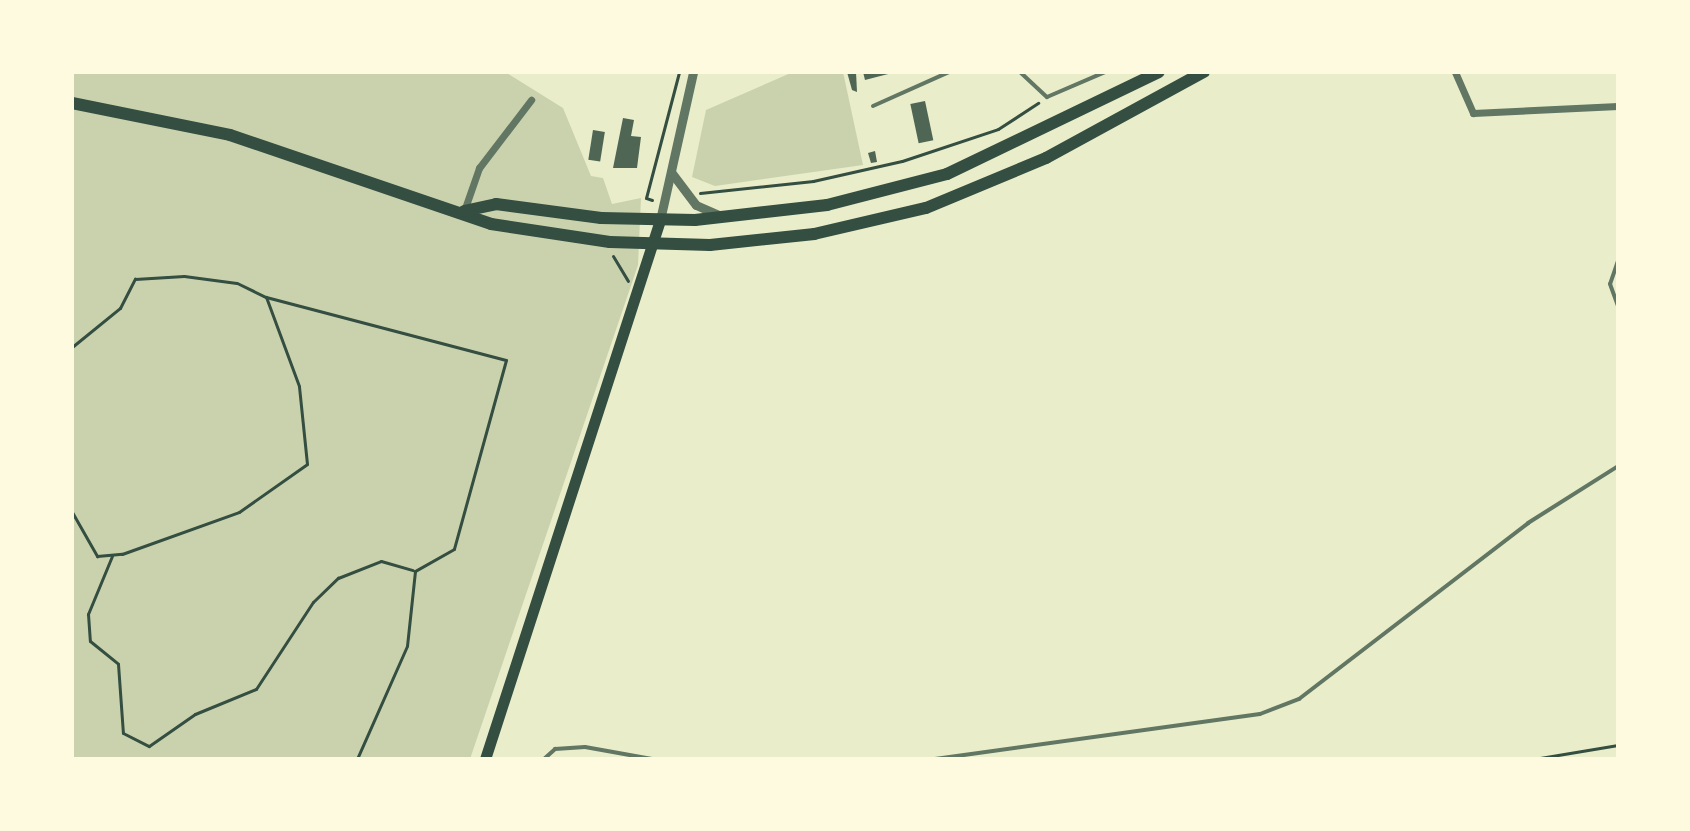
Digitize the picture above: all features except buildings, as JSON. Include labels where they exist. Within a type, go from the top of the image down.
[{"type":"main road","points":[[464,211],[496,204],[660,220],[725,218],[827,205],[947,174],[1045,133],[1159,72]]},
{"type":"main road","points":[[72,103],[230,135],[464,211],[552,236],[653,244],[775,240],[926,208],[1046,158],[1204,72]]},
{"type":"main road","points":[[485,759],[660,220]]},
{"type":"street","points":[[660,220],[693,72]]},
{"type":"street","points":[[1455,72],[1473,113],[1618,106]]},
{"type":"street","points":[[464,211],[479,168],[531,100]]},
{"type":"street","points":[[671,172],[690,200],[725,218]]},
{"type":"lane","points":[[873,106],[949,72]]},
{"type":"lane","points":[[1020,72],[1041,96],[1060,95],[1105,72]]},
{"type":"lane","points":[[1618,261],[1610,284],[1618,306]]},
{"type":"lane","points":[[935,759],[1260,714],[1299,699],[1528,523],[1618,466]]},
{"type":"lane","points":[[544,759],[555,749],[585,747],[652,759]]},
{"type":"path","points":[[664,202],[646,198],[679,72]]},
{"type":"path","points":[[690,200],[704,191],[813,181],[902,161],[1022,118],[1041,96]]},
{"type":"path","points":[[72,347],[120,308],[126,286],[143,277],[237,283],[266,297],[506,360],[454,549],[415,571],[381,561],[338,578],[313,602],[256,689],[195,714],[149,746],[123,733],[118,664],[92,648],[88,614],[112,556]]},
{"type":"path","points":[[72,512],[97,556],[112,556],[239,512],[307,464],[299,386],[266,297]]},
{"type":"path","points":[[357,759],[407,646],[415,571]]},
{"type":"path","points":[[1534,759],[1618,745]]},
{"type":"green space","points":[[72,72],[505,72],[563,108],[591,176],[603,178],[612,204],[641,198],[638,265],[470,759],[72,759]]},
{"type":"green space","points":[[793,72],[843,72],[863,165],[715,186],[692,177],[706,110]]}]
